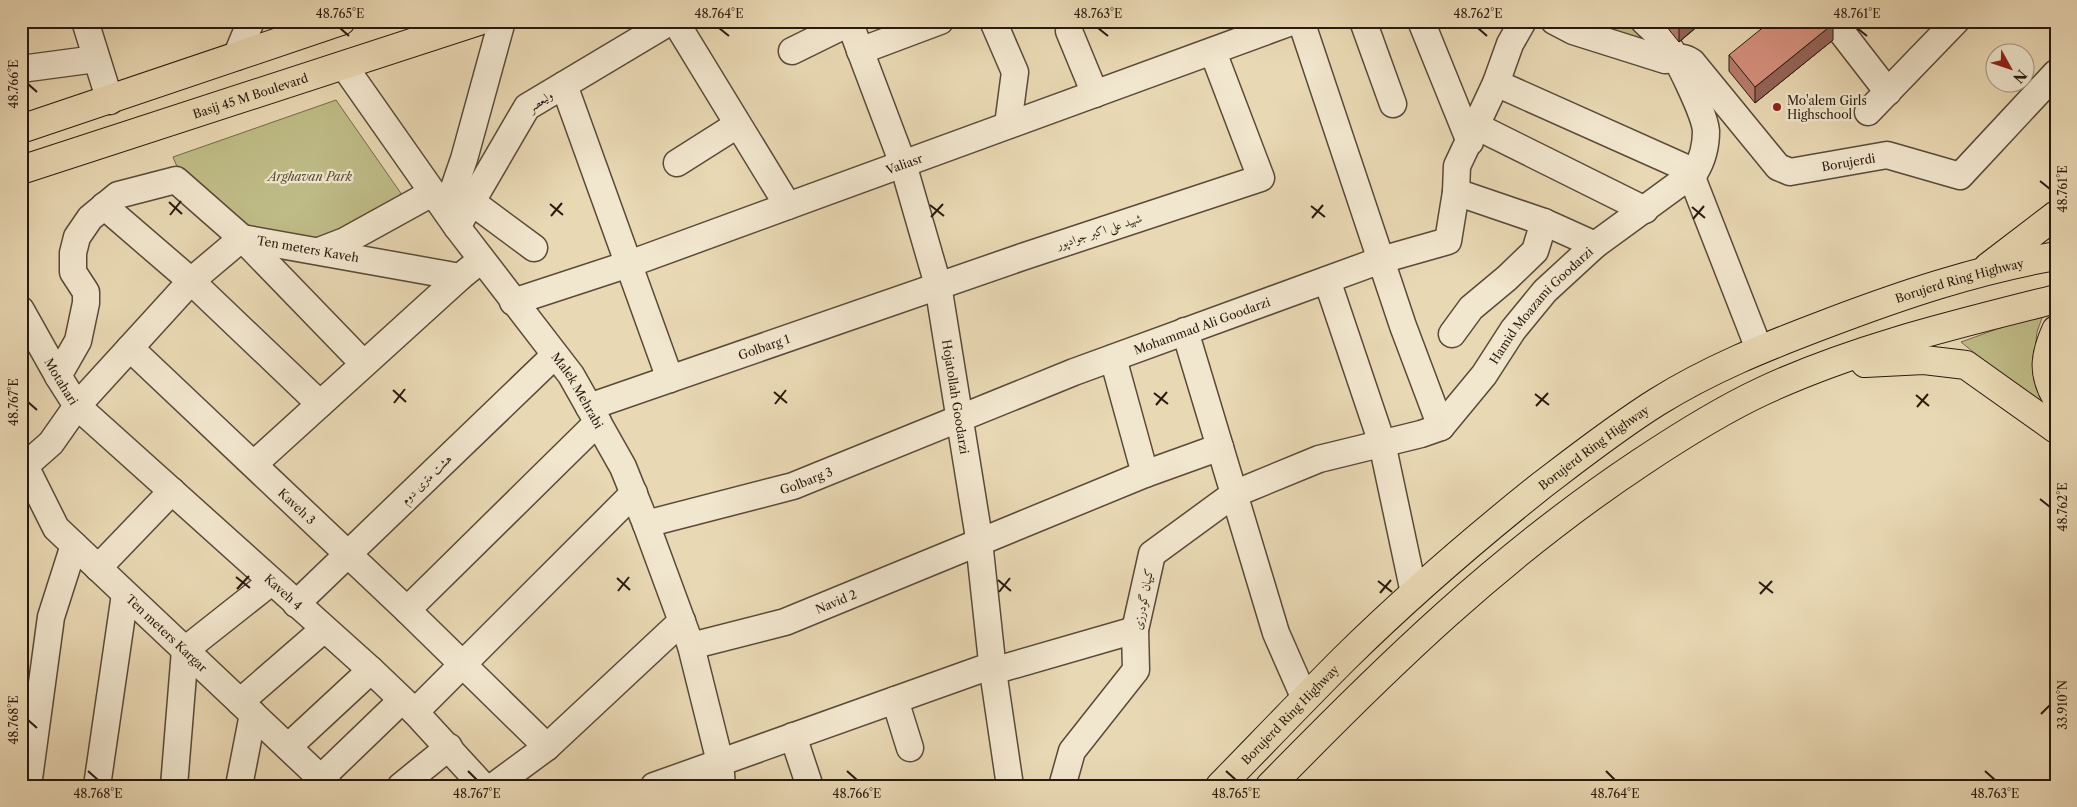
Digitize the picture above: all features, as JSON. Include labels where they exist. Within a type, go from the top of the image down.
[{"type":"main road","points":[[21,129],[110,101],[341,21]]},
{"type":"main road","name":"Basij 45 M Boulevard","points":[[21,170],[479,21]]},
{"type":"main road","points":[[1980,274],[2056,215]]},
{"type":"main road","name":"Borujerd Ring Highway","points":[[1220,786],[1345,658],[1414,593],[1503,516],[1611,432],[1702,376],[1759,349],[1896,297],[2056,256]]},
{"type":"main road","points":[[1270,786],[1416,640],[1499,567],[1546,529],[1616,479],[1698,426],[1762,392],[1828,365],[1912,338],[2056,299]]},
{"type":"main road","points":[[2056,330],[2045,360],[2048,378],[2056,396]]},
{"type":"main road","points":[[1828,365],[1924,360],[1966,364],[2056,429]]},
{"type":"street","points":[[85,21],[110,101]]},
{"type":"street","points":[[236,57],[251,21]]},
{"type":"street","points":[[319,251],[345,241],[445,211],[464,160],[502,21]]},
{"type":"street","name":"ولیعصر","points":[[445,211],[472,202],[527,107],[671,21]]},
{"type":"street","points":[[675,21],[788,206]]},
{"type":"street","points":[[860,51],[940,21]]},
{"type":"street","points":[[993,21],[1015,72],[1008,125]]},
{"type":"street","name":"Valiasr","points":[[513,302],[629,264],[1294,21]]},
{"type":"street","points":[[1234,494],[1318,459],[1421,434],[1441,427],[1403,326],[1301,21]]},
{"type":"street","points":[[1364,21],[1393,104]]},
{"type":"street","points":[[1421,21],[1473,134],[1645,210]]},
{"type":"street","points":[[1523,21],[1510,44],[1496,82],[1457,166],[1456,192],[1544,222],[1595,245]]},
{"type":"street","points":[[1554,21],[1573,31],[1665,60],[1676,57]]},
{"type":"street","points":[[1644,21],[1666,43],[1676,57],[1706,130],[1704,158],[1693,174]]},
{"type":"street","points":[[1833,21],[1888,92]]},
{"type":"street","points":[[1868,112],[1956,21]]},
{"type":"street","points":[[792,51],[849,22]]},
{"type":"street","name":"Hojatollah Goodarzi","points":[[849,22],[903,164],[938,286],[979,542],[1008,785]]},
{"type":"street","points":[[1070,31],[1095,94]]},
{"type":"street","name":"شهید علی اکبر جوادپور","points":[[938,286],[1260,178],[1213,52]]},
{"type":"street","name":"Borujerdi","points":[[1676,57],[1692,62],[1778,167],[1790,172],[1887,155],[1960,176],[2056,73]]},
{"type":"street","points":[[21,69],[96,59]]},
{"type":"street","name":"Malek Mehrabi","points":[[344,66],[445,211],[570,375],[623,467],[691,646],[721,774]]},
{"type":"street","points":[[1496,82],[1693,174],[1759,349]]},
{"type":"street","points":[[564,85],[670,379]]},
{"type":"street","points":[[678,163],[737,125]]},
{"type":"street","name":"Hamid Moazami Goodarzi","points":[[1441,427],[1484,375],[1513,330],[1545,291],[1595,245],[1693,174]]},
{"type":"street","points":[[58,376],[78,341],[86,303],[86,292],[73,272],[73,253],[77,236],[90,218],[118,195],[176,180],[242,238],[363,364]]},
{"type":"street","name":"Mohammad Ali Goodarzi","points":[[960,418],[1185,331],[1381,260],[1448,241],[1456,192]]},
{"type":"street","points":[[472,202],[534,248]]},
{"type":"street","points":[[104,206],[191,282],[320,404]]},
{"type":"street","points":[[1452,334],[1471,308],[1507,278],[1535,251],[1544,222]]},
{"type":"street","name":"Ten meters Kaveh","points":[[77,406],[191,282],[242,238],[460,277]]},
{"type":"street","points":[[254,464],[363,364],[481,260]]},
{"type":"street","points":[[1327,280],[1382,443],[1414,593]]},
{"type":"street","name":"Golbarg 1","points":[[593,415],[670,379],[938,286]]},
{"type":"street","name":"Motahari","points":[[21,310],[77,406],[52,443],[22,469]]},
{"type":"street","points":[[1185,331],[1276,633],[1305,699]]},
{"type":"street","name":"Kaveh 3","points":[[130,348],[407,610],[547,747]]},
{"type":"street","name":"هشت متری دوم","points":[[296,604],[555,355]]},
{"type":"street","points":[[1113,358],[1145,474]]},
{"type":"street","name":"Kaveh 4","points":[[77,406],[371,670],[409,706],[483,786]]},
{"type":"street","points":[[407,610],[593,415]]},
{"type":"street","name":"Golbarg 3","points":[[646,524],[793,486],[960,418]]},
{"type":"street","name":"Navid 2","points":[[691,646],[785,622],[1145,474],[1220,447]]},
{"type":"street","name":"Ten meters Kargar","points":[[22,469],[56,528],[325,782]]},
{"type":"street","points":[[98,568],[172,491]]},
{"type":"street","points":[[325,782],[409,706],[463,666],[634,493]]},
{"type":"street","name":"کیهان گودرزی","points":[[1062,783],[1072,751],[1136,670],[1136,630],[1152,554],[1234,494]]},
{"type":"street","points":[[28,786],[51,617],[74,545]]},
{"type":"street","points":[[174,786],[185,650],[271,582]]},
{"type":"street","points":[[97,786],[125,594]]},
{"type":"street","points":[[494,786],[547,747],[682,621]]},
{"type":"street","points":[[239,786],[246,708],[324,629]]},
{"type":"street","points":[[654,786],[721,774],[794,736],[894,700],[993,668],[1136,630]]},
{"type":"street","points":[[288,747],[371,670]]},
{"type":"street","points":[[894,700],[910,748]]},
{"type":"street","points":[[794,736],[808,784]]},
{"type":"street","points":[[401,786],[449,748]]},
{"type":"green space","points":[[1566,21],[1631,21],[1647,35],[1645,44]]},
{"type":"green space","name":"Arghavan Park","points":[[336,100],[407,202],[339,236],[301,242],[251,233],[183,181],[173,157]]},
{"type":"green space","points":[[2044,312],[2037,332],[2034,361],[2056,420],[1961,342]]},
{"type":"building","points":[[1676,21],[1685,21],[1679,26]]},
{"type":"building","points":[[1771,21],[1831,21],[1833,24],[1755,87],[1729,55]]},
{"type":"place","name":"Mo'alem Girls Highschool","points":[[1777,107]]}]
